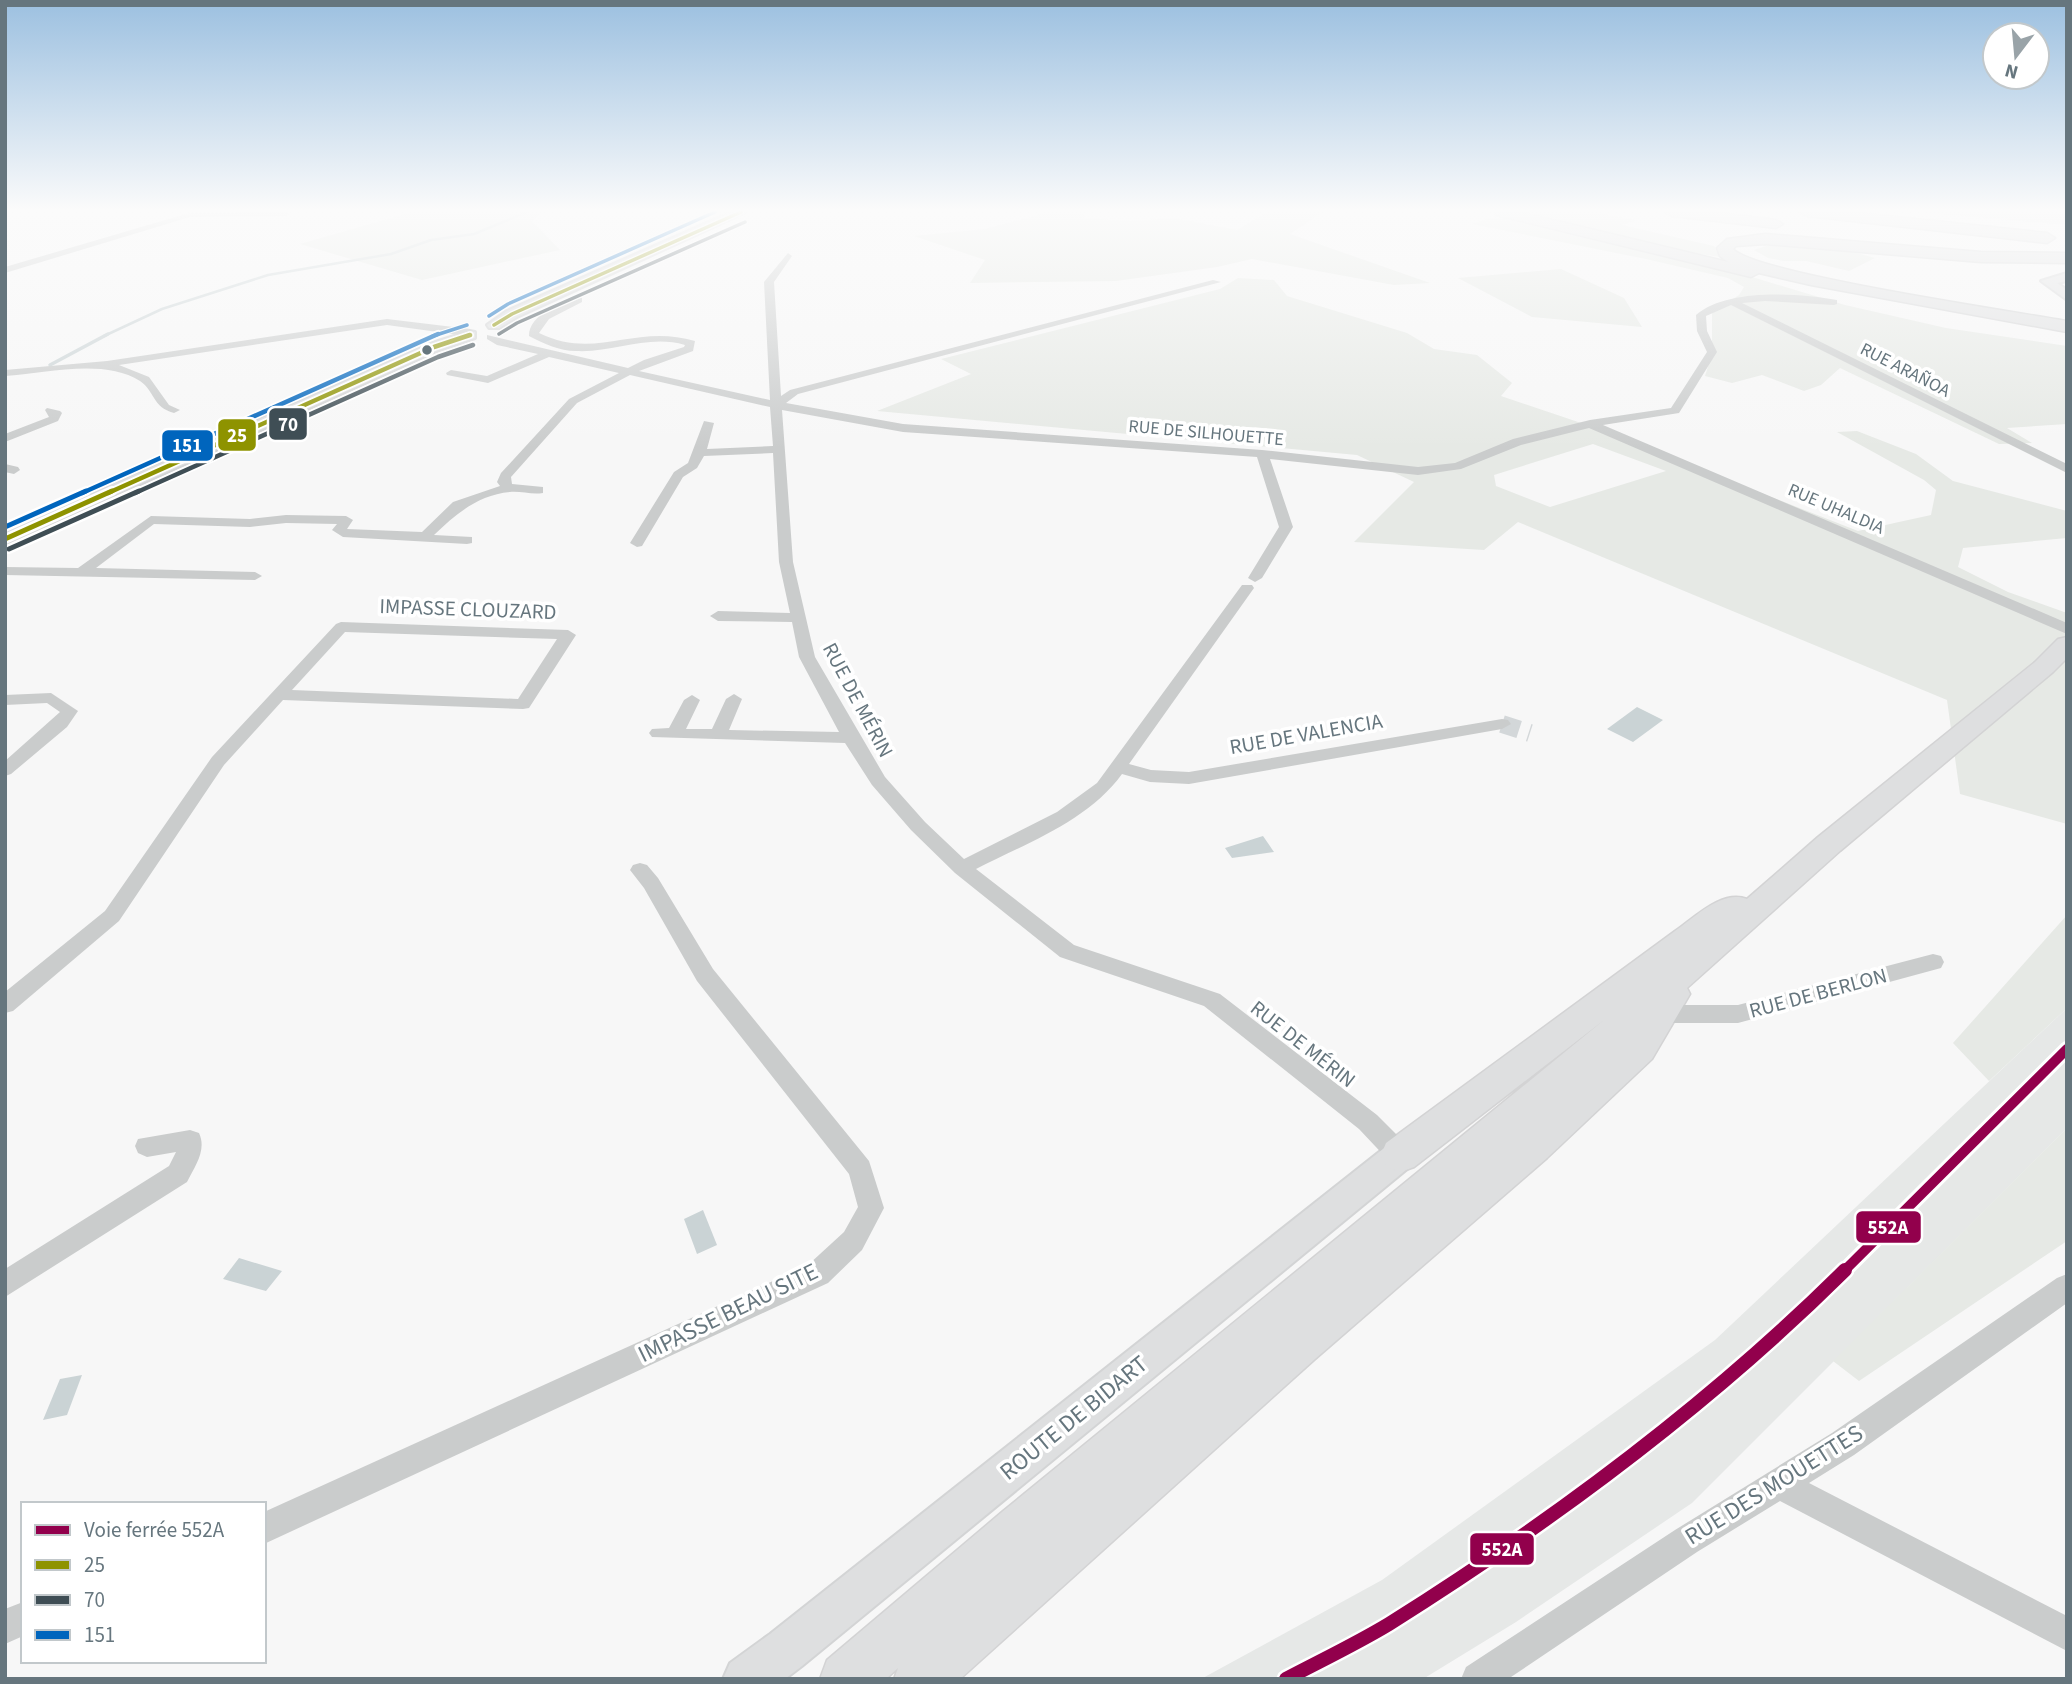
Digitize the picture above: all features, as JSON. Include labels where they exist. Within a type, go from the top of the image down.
[{"type":"highway","points":[[1832,291],[2067,333]]},
{"type":"highway","points":[[1869,291],[2067,327]]},
{"type":"main road","points":[[5,540],[434,347],[470,334],[492,331],[512,314],[565,291]]},
{"type":"main road","points":[[846,1679],[1019,1529],[1696,962],[1829,844],[2044,667],[2067,644]]},
{"type":"main road","points":[[1400,1154],[1686,939],[1829,844]]},
{"type":"main road","points":[[920,1679],[1290,1353],[1534,1146],[1639,1049],[1659,1014],[1696,962]]},
{"type":"main road","name":"ROUTE DE BIDART","points":[[746,1679],[786,1650],[1400,1154]]},
{"type":"street","name":"RUE DE MÉRIN","points":[[769,291],[786,562],[807,657],[878,781],[918,826],[962,869],[1067,951],[1212,1000],[1368,1122],[1400,1154]]},
{"type":"street","points":[[776,405],[794,391],[1183,291]]},
{"type":"street","points":[[508,488],[503,482],[505,476],[565,408],[648,362],[689,349],[691,343],[680,338],[663,337],[589,349],[546,342],[533,334],[536,324],[548,315],[579,300]]},
{"type":"street","name":"RUE DE SILHOUETTE","points":[[492,331],[501,343],[776,405],[903,428],[1262,454],[1418,471],[1457,466],[1517,442],[1590,424],[1675,411],[1712,352],[1702,331],[1702,315],[1716,304],[1728,300]]},
{"type":"street","points":[[1728,300],[1834,302]]},
{"type":"street","name":"RUE ARAÑOA","points":[[1728,300],[2067,469]]},
{"type":"street","points":[[5,373],[107,365],[387,322],[403,322],[470,334]]},
{"type":"street","points":[[451,373],[488,380],[563,346]]},
{"type":"street","points":[[107,365],[145,379],[165,407],[174,410]]},
{"type":"street","points":[[5,438],[54,419],[56,413],[51,410]]},
{"type":"street","points":[[637,543],[678,475],[693,465],[700,453],[708,423]]},
{"type":"street","name":"RUE UHALDIA","points":[[1590,424],[2067,629]]},
{"type":"street","points":[[700,453],[779,449]]},
{"type":"street","points":[[962,869],[1065,816],[1103,787],[1119,767],[1251,583],[1286,527],[1262,454]]},
{"type":"street","points":[[425,536],[458,505],[508,488],[538,491]]},
{"type":"street","points":[[81,573],[151,520],[346,520],[339,530],[343,533],[467,540]]},
{"type":"street","points":[[5,571],[255,576]]},
{"type":"street","points":[[718,616],[799,618]]},
{"type":"street","name":"IMPASSE CLOUZARD","points":[[5,1004],[112,916],[218,761],[341,627],[568,635],[523,704],[279,695]]},
{"type":"street","points":[[5,700],[51,698],[70,711],[61,723],[5,770]]},
{"type":"street","points":[[718,736],[734,699]]},
{"type":"street","points":[[692,700],[667,733],[851,738]]},
{"type":"street","name":"RUE DE VALENCIA","points":[[1119,767],[1150,776],[1189,778],[1502,724]]},
{"type":"street","name":"IMPASSE BEAU SITE","points":[[266,1527],[818,1274],[853,1241],[871,1208],[860,1169],[705,975],[651,883],[640,870]]},
{"type":"street","name":"RUE DE BERLON","points":[[1659,1014],[1738,1014],[1933,962]]},
{"type":"street","points":[[5,1284],[178,1174],[188,1155],[190,1140],[147,1146]]},
{"type":"street","name":"RUE DES MOUETTES","points":[[1478,1679],[1686,1541],[1843,1444],[2067,1287]]},
{"type":"street","points":[[1778,1483],[2067,1634]]},
{"type":"street","points":[[5,1628],[21,1619]]},
{"type":"shaded area","points":[[1214,291],[1283,291],[1287,296],[1407,333],[1434,349],[1477,355],[1512,383],[1501,396],[1593,427],[1858,531],[1931,515],[1936,490],[1924,480],[1837,432],[1857,431],[1916,454],[1953,481],[2067,511],[2067,538],[1963,548],[1958,567],[2008,592],[2067,613],[2067,824],[1960,794],[1947,700],[1518,522],[1484,550],[1354,542],[1414,482],[1357,455],[877,411],[971,374],[941,359]],"holes":[[[1593,444],[1666,471],[1550,507],[1496,486],[1494,475]]]},
{"type":"shaded area","points":[[1482,291],[1608,291],[1624,298],[1642,327],[1532,317]]},
{"type":"shaded area","points":[[1742,291],[1797,291],[1845,305],[1946,328],[2067,346],[2067,424],[2007,428],[2032,443],[1999,444],[1840,368],[1821,385],[1804,391],[1762,375],[1732,383],[1705,376],[1712,354],[1712,313]]},
{"type":"shaded area","points":[[1637,707],[1663,720],[1633,742],[1607,729]]},
{"type":"shaded area","points":[[1263,836],[1274,852],[1232,858],[1225,848]]},
{"type":"shaded area","points":[[2067,915],[2067,1008],[1989,1081],[1953,1043]]},
{"type":"shaded area","points":[[2067,1008],[2067,1128],[1692,1503],[1516,1622],[1423,1679],[1201,1679],[1382,1580],[1715,1340]]},
{"type":"shaded area","points":[[2067,1128],[2067,1241],[1859,1381],[1833,1361]]},
{"type":"shaded area","points":[[703,1210],[717,1245],[697,1254],[684,1219]]},
{"type":"shaded area","points":[[239,1258],[282,1271],[266,1291],[223,1279]]},
{"type":"shaded area","points":[[82,1375],[67,1415],[43,1420],[60,1379]]},
{"type":"waterway","points":[[106,335],[162,309],[219,291]]},
{"type":"waterway","points":[[50,365],[106,335]]},
{"type":"tunnel","points":[[1502,724],[1530,733]]},
{"type":"rail line","name":"552A","points":[[1286,1679],[1387,1625],[1573,1502],[1708,1396],[1819,1296],[2067,1049]]},
{"type":"transit line","name":"151","points":[[489,316],[538,291]]},
{"type":"transit line","name":"25","points":[[494,325],[565,291]]},
{"type":"transit line","name":"70","points":[[499,334],[517,323],[590,291]]},
{"type":"transit line","name":"151","points":[[5,527],[430,337],[467,325]]},
{"type":"transit line","name":"25","points":[[5,539],[434,347],[470,335]]},
{"type":"transit line","name":"70","points":[[9,549],[438,357],[473,345]]}]
